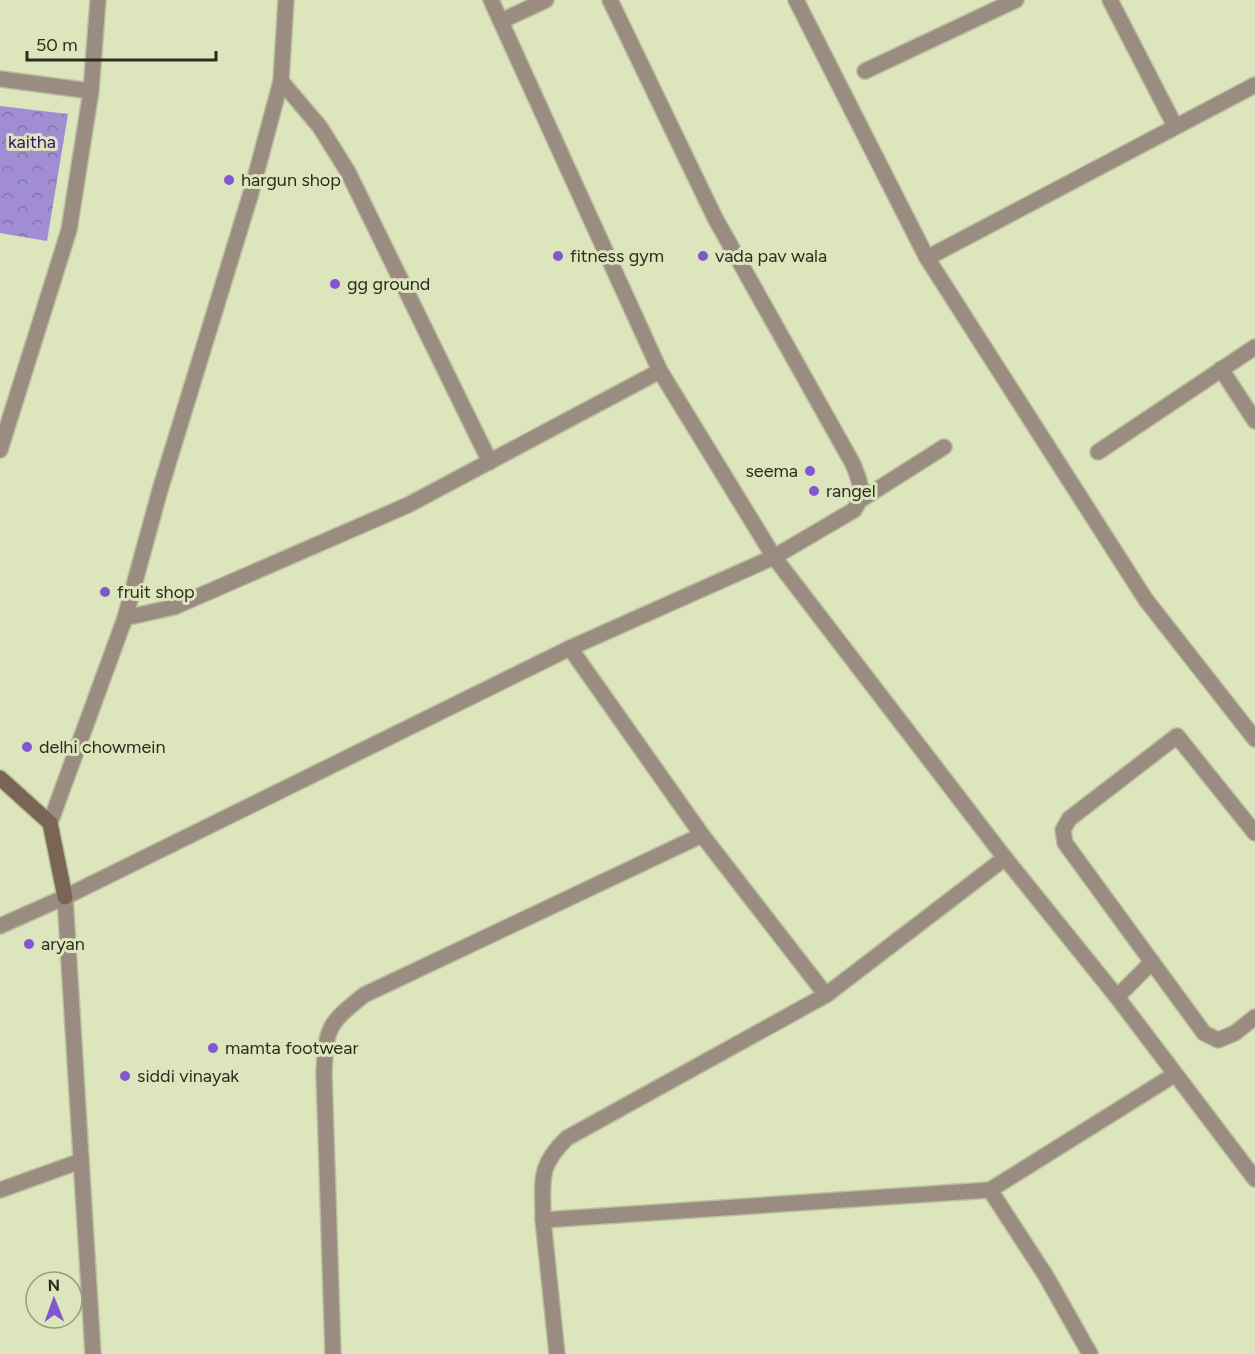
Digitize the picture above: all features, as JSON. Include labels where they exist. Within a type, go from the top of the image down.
[{"type":"street","points":[[0,450],[69,230],[91,91],[98,0]]},
{"type":"street","points":[[93,1354],[65,897],[50,823],[125,618],[160,490],[251,193],[281,81],[286,0]]},
{"type":"street","points":[[491,0],[660,371],[774,557],[1005,858],[1117,997],[1255,1179]]},
{"type":"street","points":[[501,21],[546,0]]},
{"type":"street","points":[[610,0],[715,218],[853,464],[862,489],[862,499]]},
{"type":"street","points":[[796,0],[927,258],[1146,600],[1255,739]]},
{"type":"street","points":[[865,71],[1016,0]]},
{"type":"street","points":[[1110,0],[1175,126]]},
{"type":"street","points":[[0,79],[91,91]]},
{"type":"street","points":[[281,81],[320,127],[348,172],[490,462]]},
{"type":"street","points":[[927,258],[1255,85]]},
{"type":"street","points":[[1098,452],[1255,347]]},
{"type":"street","points":[[1221,369],[1255,421]]},
{"type":"street","points":[[125,618],[184,603],[408,506],[660,371]]},
{"type":"street","points":[[0,926],[65,897],[570,648],[774,557],[854,510],[862,499],[944,447]]},
{"type":"street","points":[[570,648],[702,835],[826,995]]},
{"type":"street","points":[[1255,833],[1177,736],[1069,819],[1063,830],[1065,843],[1204,1033],[1218,1040],[1235,1033],[1255,1017]]},
{"type":"street","points":[[0,778],[50,823]]},
{"type":"street","points":[[333,1354],[324,1073],[326,1038],[339,1016],[364,995],[702,835]]},
{"type":"street","points":[[557,1354],[543,1220],[542,1173],[553,1152],[567,1138],[826,995],[1005,858]]},
{"type":"street","points":[[1117,997],[1152,962]]},
{"type":"street","points":[[543,1220],[990,1190],[1174,1075]]},
{"type":"street","points":[[0,1190],[81,1161]]},
{"type":"street","points":[[990,1190],[1046,1275],[1090,1354]]},
{"type":"green space","name":"kaitha","points":[[0,106],[68,114],[47,241],[0,233]]},
{"type":"place","name":"hargun shop","points":[[229,180]]},
{"type":"place","name":"fitness gym","points":[[558,256]]},
{"type":"place","name":"vada pav wala","points":[[703,256]]},
{"type":"place","name":"gg ground","points":[[335,284]]},
{"type":"place","name":"seema","points":[[810,471]]},
{"type":"place","name":"rangel","points":[[814,491]]},
{"type":"place","name":"fruit shop","points":[[105,592]]},
{"type":"place","name":"delhi chowmein","points":[[27,747]]},
{"type":"place","name":"aryan","points":[[29,944]]},
{"type":"place","name":"mamta footwear","points":[[213,1048]]},
{"type":"place","name":"siddi vinayak","points":[[125,1076]]}]
